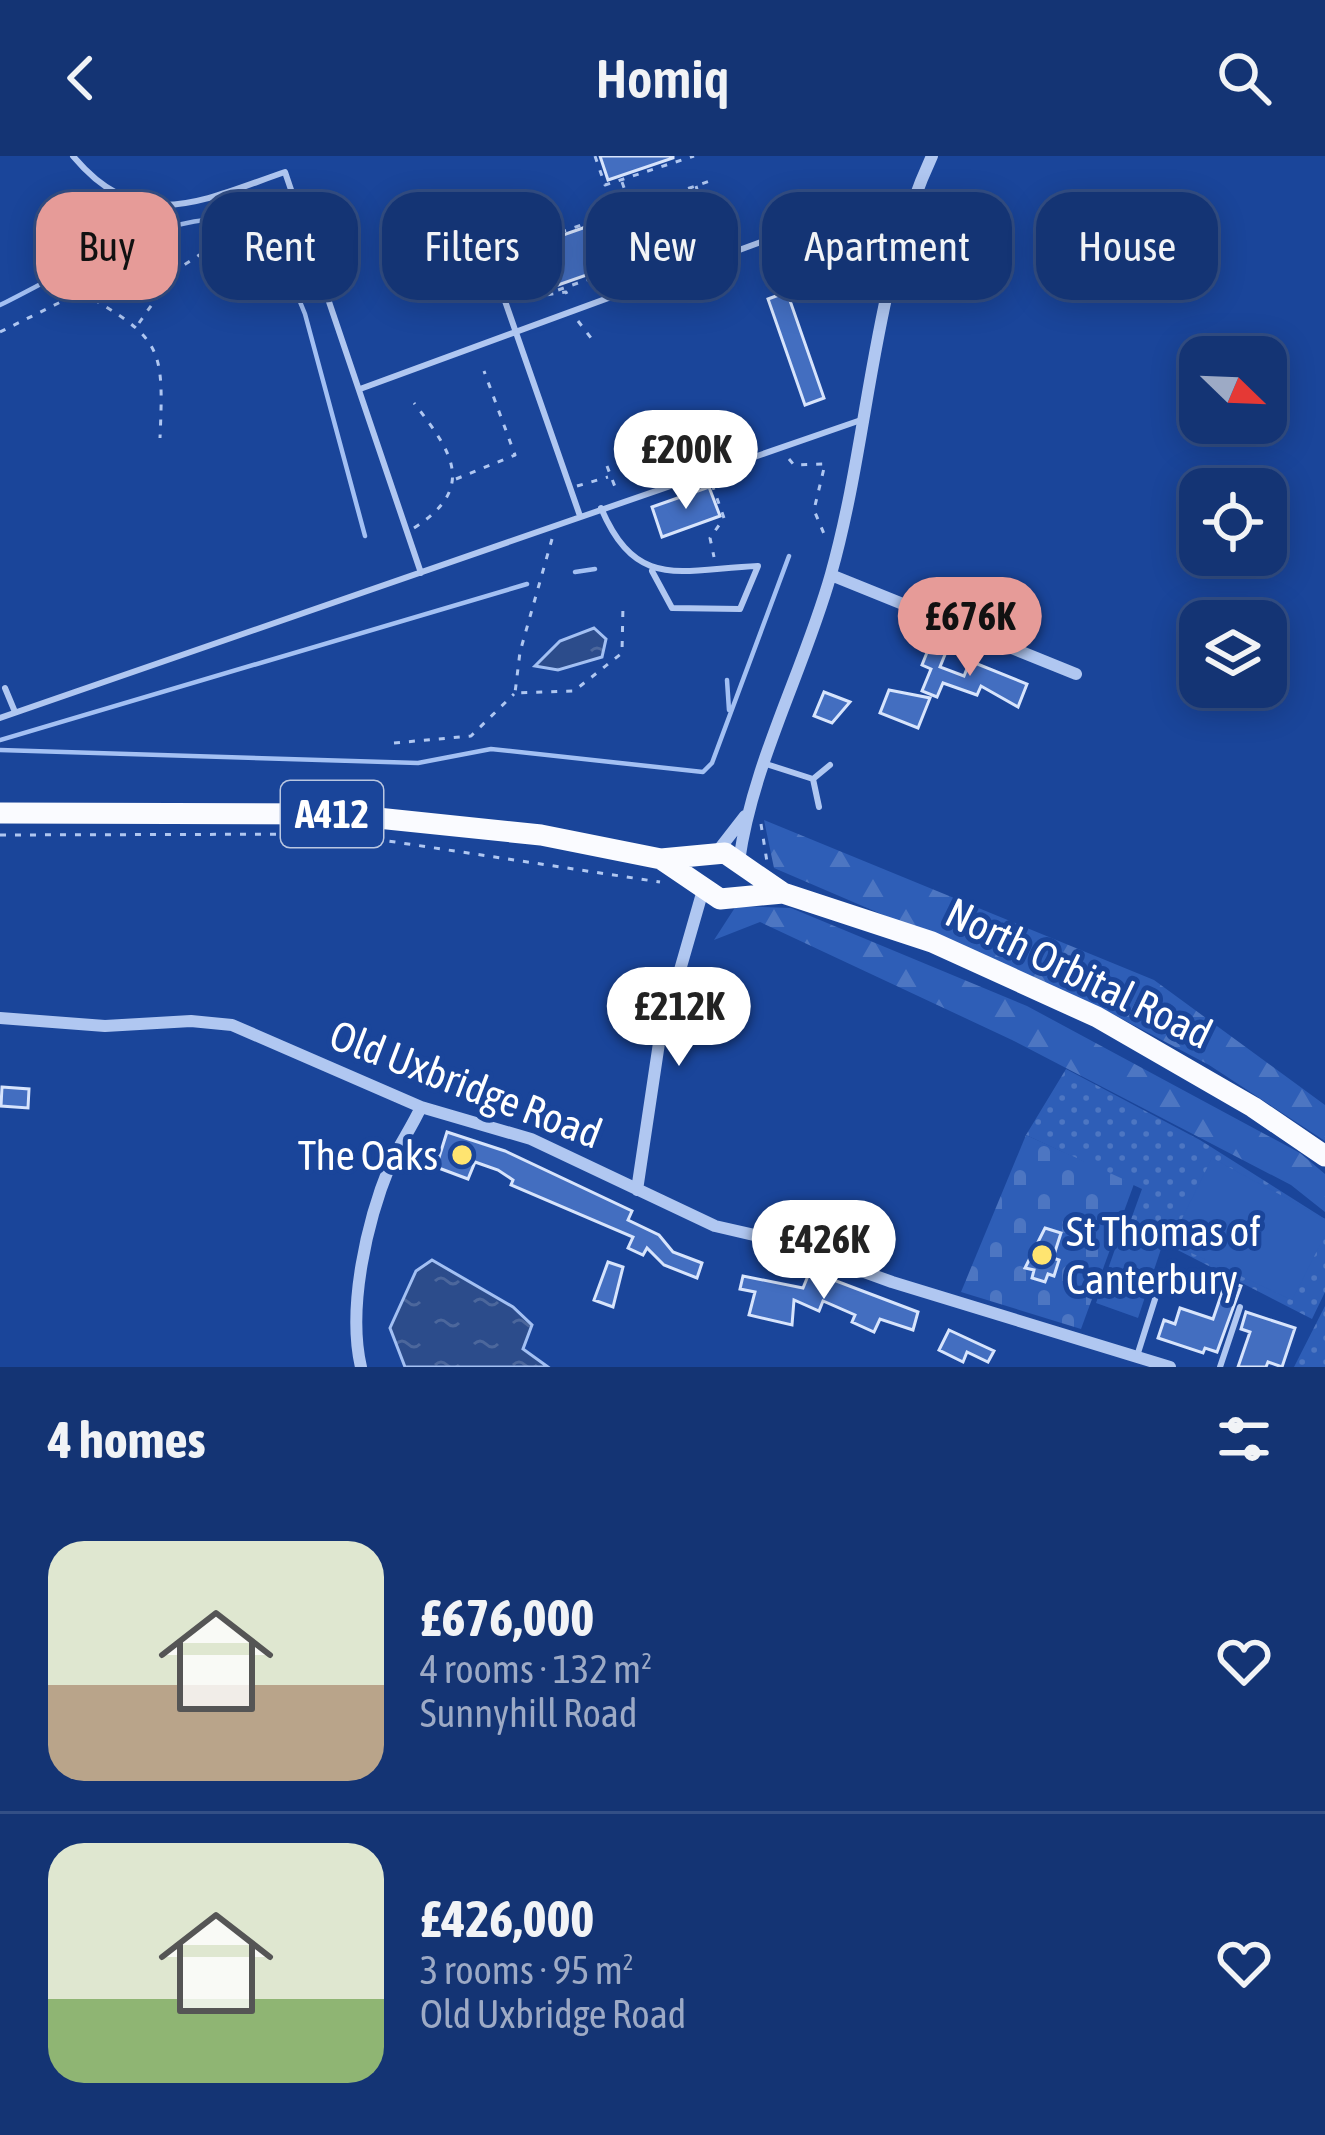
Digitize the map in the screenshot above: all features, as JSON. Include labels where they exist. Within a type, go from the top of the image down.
[{"type":"main road","name":"A412","points":[[0,813],[339,814],[541,835],[661,859],[727,859]]},
{"type":"main road","name":"A412","points":[[661,859],[701,886]]},
{"type":"main road","name":"North Orbital Road","points":[[727,859],[776,887],[932,942],[1097,1017],[1253,1107],[1325,1156]]},
{"type":"main road","points":[[701,886],[699,868],[727,859],[743,884],[732,896]]},
{"type":"main road","name":"North Orbital Road","points":[[701,886],[732,896],[776,887]]},
{"type":"street","points":[[918,192],[932,156]]},
{"type":"street","points":[[727,859],[766,764],[831,575],[889,300]]},
{"type":"street","points":[[831,575],[1076,674]]},
{"type":"street","points":[[727,859],[745,815]]},
{"type":"street","points":[[638,1190],[659,1042],[693,934],[701,886]]},
{"type":"street","points":[[693,934],[732,896]]},
{"type":"street","name":"Old Uxbridge Road","points":[[0,1018],[105,1026],[191,1021],[232,1025],[421,1107],[531,1138],[715,1226],[776,1240],[892,1282],[1170,1367]]},
{"type":"street","points":[[362,1367],[356,1328],[374,1216],[391,1163],[421,1107]]},
{"type":"lane","points":[[73,156],[104,185],[152,208],[179,208],[202,200]]},
{"type":"lane","points":[[226,192],[285,172],[291,192]]},
{"type":"lane","points":[[360,389],[762,241]]},
{"type":"lane","points":[[327,300],[421,573]]},
{"type":"lane","points":[[504,300],[580,516]]},
{"type":"lane","points":[[0,718],[864,420]]},
{"type":"lane","points":[[601,508],[616,544],[652,571],[671,608],[740,609],[758,566],[652,571]]},
{"type":"lane","points":[[4,688],[15,713]]},
{"type":"lane","points":[[766,764],[813,779]]},
{"type":"lane","points":[[813,779],[830,765]]},
{"type":"lane","points":[[813,779],[819,808]]},
{"type":"lane","points":[[1137,1356],[1162,1274]]},
{"type":"lane","points":[[1220,1367],[1240,1307]]},
{"type":"path","points":[[595,156],[605,185],[694,156]]},
{"type":"path","points":[[622,180],[626,192]]},
{"type":"path","points":[[676,192],[710,181]]},
{"type":"path","points":[[562,289],[711,236],[697,185]]},
{"type":"path","points":[[138,324],[176,270],[202,253]]},
{"type":"path","points":[[0,332],[81,292],[138,324],[163,364],[160,438]]},
{"type":"path","points":[[454,480],[515,455],[484,371]]},
{"type":"path","points":[[407,532],[437,513],[454,480],[450,449],[414,403]]},
{"type":"path","points":[[788,457],[794,464],[825,464],[814,510],[828,542],[838,547]]},
{"type":"path","points":[[607,466],[617,492],[640,484],[643,493]]},
{"type":"path","points":[[570,488],[610,476]]},
{"type":"path","points":[[712,482],[724,518],[710,538],[716,568]]},
{"type":"path","points":[[394,743],[470,736],[515,693],[520,652],[556,525]]},
{"type":"path","points":[[515,693],[574,691],[622,652],[623,605]]},
{"type":"path","points":[[759,807],[776,887]]},
{"type":"path","points":[[0,835],[343,834],[701,886]]},
{"type":"green space","points":[[764,820],[1154,980],[1325,1105],[1325,1141],[1209,1065],[1107,1011],[774,868]]},
{"type":"green space","points":[[736,906],[791,908],[1027,1006],[1300,1153],[1325,1174],[1325,1212],[1291,1185],[1012,1040],[760,922],[714,940]]},
{"type":"green space","points":[[1066,1069],[1200,1140],[1325,1219],[1325,1292],[1312,1319],[1129,1225],[1142,1189],[1026,1135]]},
{"type":"green space","points":[[1026,1135],[1134,1184],[1081,1329],[961,1292]]},
{"type":"green space","points":[[1212,1158],[1325,1219],[1325,1235],[1292,1300],[1170,1243]]},
{"type":"green space","points":[[1121,1232],[1162,1246],[1138,1318],[1096,1303]]},
{"type":"green space","points":[[1325,1306],[1325,1367],[1294,1367]]},
{"type":"water","points":[[594,628],[606,639],[602,657],[558,670],[535,666],[560,641]]},
{"type":"water","points":[[432,1260],[513,1307],[532,1325],[523,1349],[548,1367],[405,1367],[390,1328],[416,1271]]},
{"type":"building","points":[[600,156],[673,156],[673,158],[608,180]]},
{"type":"building","points":[[586,227],[586,275],[562,284],[562,235]]},
{"type":"building","points":[[768,300],[790,300],[824,398],[805,405]]},
{"type":"building","points":[[709,487],[720,516],[662,537],[652,507]]},
{"type":"building","points":[[930,645],[946,652],[940,667],[964,676],[970,661],[1027,684],[1018,707],[981,686],[977,695],[943,683],[937,697],[922,691],[931,669],[922,665]]},
{"type":"building","points":[[889,690],[930,698],[918,728],[880,713]]},
{"type":"building","points":[[824,692],[850,702],[832,723],[814,716]]},
{"type":"building","points":[[2,1087],[29,1089],[28,1108],[1,1106]]},
{"type":"building","points":[[447,1132],[505,1151],[632,1211],[628,1220],[659,1235],[673,1252],[702,1263],[697,1278],[664,1265],[647,1248],[643,1255],[628,1248],[633,1237],[511,1185],[513,1180],[498,1170],[475,1162],[468,1179],[436,1167]]},
{"type":"building","name":"St Thomas of Canterbury","points":[[1045,1228],[1061,1233],[1053,1258],[1059,1260],[1054,1276],[1048,1274],[1045,1282],[1032,1278],[1034,1270],[1025,1268]]},
{"type":"building","points":[[608,1262],[623,1267],[613,1307],[594,1300]]},
{"type":"building","points":[[810,1271],[918,1312],[913,1330],[880,1319],[874,1332],[852,1322],[855,1315],[823,1301],[819,1311],[794,1300],[792,1325],[749,1315],[755,1292],[740,1289],[743,1276],[803,1288]]},
{"type":"building","points":[[1226,1281],[1241,1286],[1217,1352],[1205,1348],[1203,1353],[1158,1338],[1164,1320],[1175,1324],[1180,1308],[1213,1319]]},
{"type":"building","points":[[1246,1312],[1295,1328],[1282,1367],[1268,1362],[1266,1367],[1238,1367],[1250,1332],[1241,1329]]},
{"type":"building","points":[[949,1330],[994,1351],[988,1362],[967,1352],[963,1362],[939,1350]]},
{"type":"waterway","points":[[0,305],[139,238],[202,221]]},
{"type":"waterway","points":[[299,300],[365,536]]},
{"type":"waterway","points":[[0,750],[418,763],[491,749],[703,772],[712,763],[789,556]]},
{"type":"waterway","points":[[575,572],[595,569]]},
{"type":"waterway","points":[[0,740],[527,584]]},
{"type":"waterway","points":[[727,680],[729,710]]},
{"type":"place","name":"The Oaks","points":[[462,1155]]},
{"type":"place","name":"St Thomas of Canterbury","points":[[1042,1255]]}]
